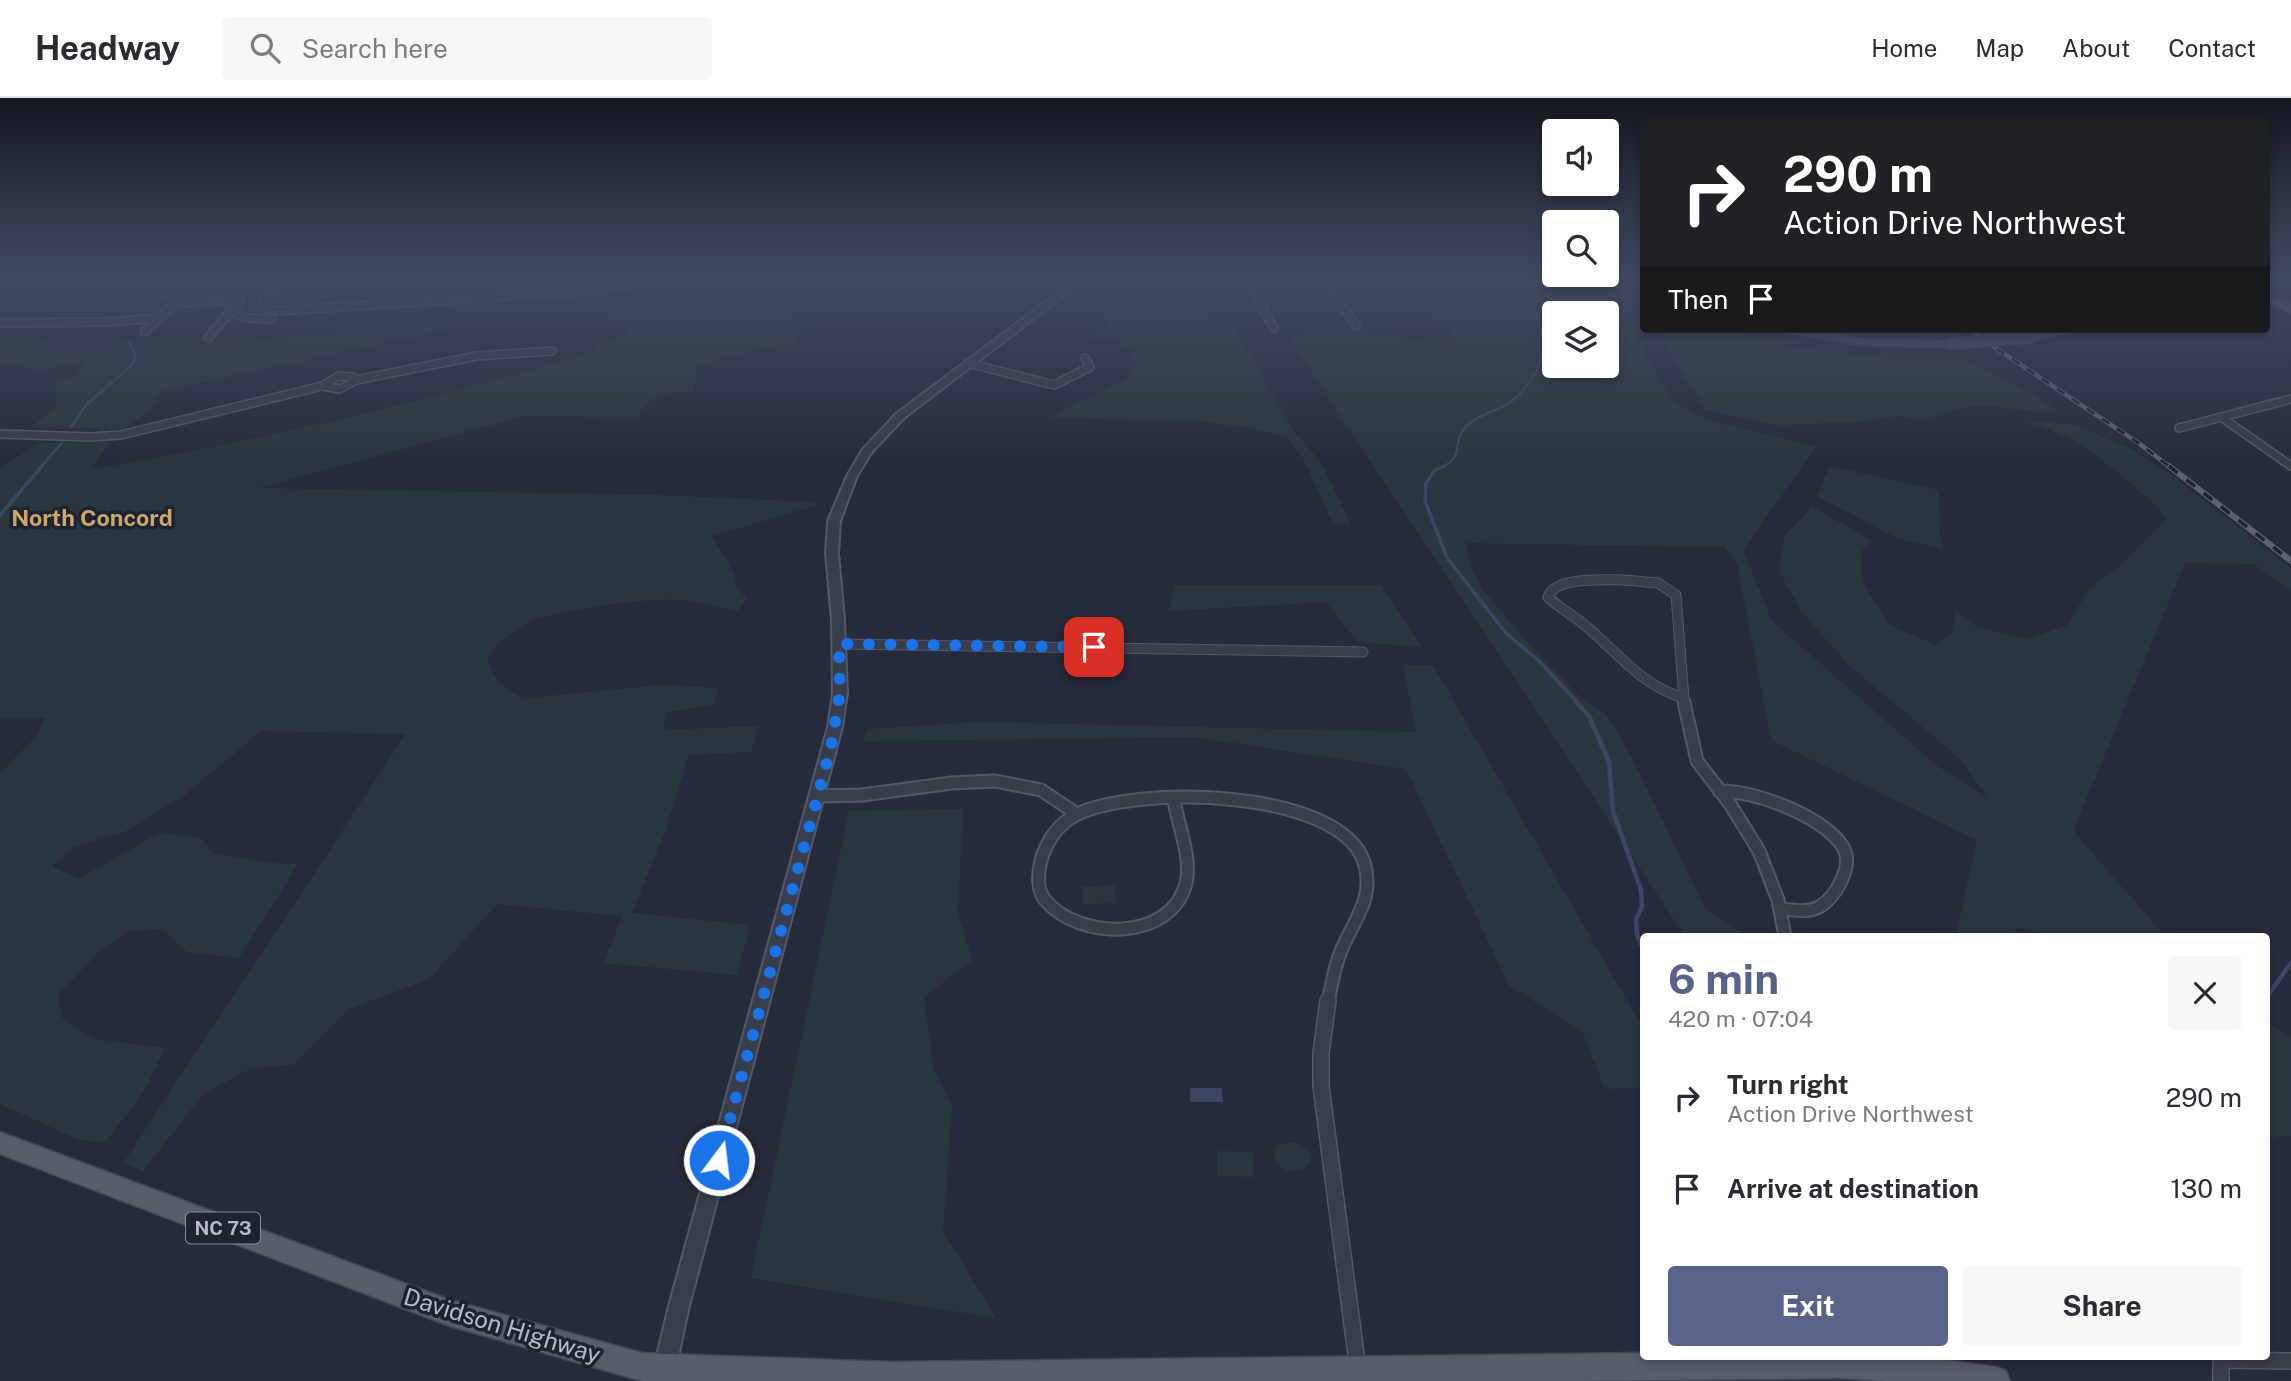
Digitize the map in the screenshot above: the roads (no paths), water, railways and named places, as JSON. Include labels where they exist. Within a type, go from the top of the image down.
[{"type":"main road","points":[[1855,341],[1947,344],[1986,341]]},
{"type":"main road","name":"Davidson Highway","points":[[0,1143],[447,1312],[663,1375],[846,1376],[1756,1368],[1840,1364],[1934,1371],[1996,1381]]},
{"type":"street","points":[[663,1375],[678,1310],[819,796],[840,693],[832,553],[834,521],[852,476],[872,445],[900,416],[998,341]]},
{"type":"street","points":[[322,386],[331,390],[339,389],[356,380],[477,356],[552,351]]},
{"type":"street","points":[[968,363],[1054,386],[1090,367],[1085,358]]},
{"type":"street","points":[[0,434],[90,437],[121,435],[322,386],[339,376],[356,380]]},
{"type":"street","points":[[2179,428],[2291,399]]},
{"type":"street","points":[[2221,417],[2291,466]]},
{"type":"street","points":[[1684,698],[1665,695],[1650,686],[1592,631],[1552,601],[1548,597],[1549,591],[1570,582],[1649,580],[1670,588],[1676,596],[1684,698],[1696,760],[1756,843],[1772,875],[1782,909],[1785,933]]},
{"type":"street","points":[[839,644],[1363,652]]},
{"type":"street","points":[[819,796],[999,782],[1048,793],[1077,814]]},
{"type":"street","points":[[1719,790],[1742,792],[1768,800],[1816,824],[1833,835],[1847,855],[1846,866],[1827,903],[1816,910],[1782,909]]},
{"type":"street","points":[[1174,800],[1188,874],[1184,890],[1169,912],[1149,923],[1122,929],[1088,926],[1063,917],[1042,897],[1038,880],[1043,852],[1058,828],[1077,814],[1109,803],[1174,800],[1228,801],[1283,807],[1305,813],[1333,826],[1359,850],[1370,891],[1366,905],[1338,957],[1320,1062],[1358,1370]]},
{"type":"street","points":[[2221,1381],[2221,1360],[2291,1361]]},
{"type":"water","points":[[1190,1088],[1222,1088],[1223,1102],[1190,1102]]},
{"type":"waterway","points":[[71,427],[86,405],[132,365],[136,355],[128,341]]},
{"type":"waterway","points":[[1441,468],[1449,464],[1456,455],[1458,440],[1468,424],[1501,408],[1527,386],[1539,365],[1543,341]]},
{"type":"waterway","points":[[40,468],[61,444]]},
{"type":"waterway","points":[[0,515],[42,466]]},
{"type":"waterway","points":[[1444,466],[1434,471],[1426,483],[1425,501],[1447,558],[1506,633],[1539,661],[1578,703]]},
{"type":"waterway","points":[[1576,702],[1589,716],[1609,762],[1613,811],[1641,890],[1642,907],[1636,919],[1640,942]]},
{"type":"waterway","points":[[2270,992],[2291,963]]},
{"type":"railway","points":[[1985,341],[2140,444],[2171,468]]},
{"type":"railway","points":[[2169,466],[2291,561]]},
{"type":"district","name":"North Concord","points":[[92,518]]}]
